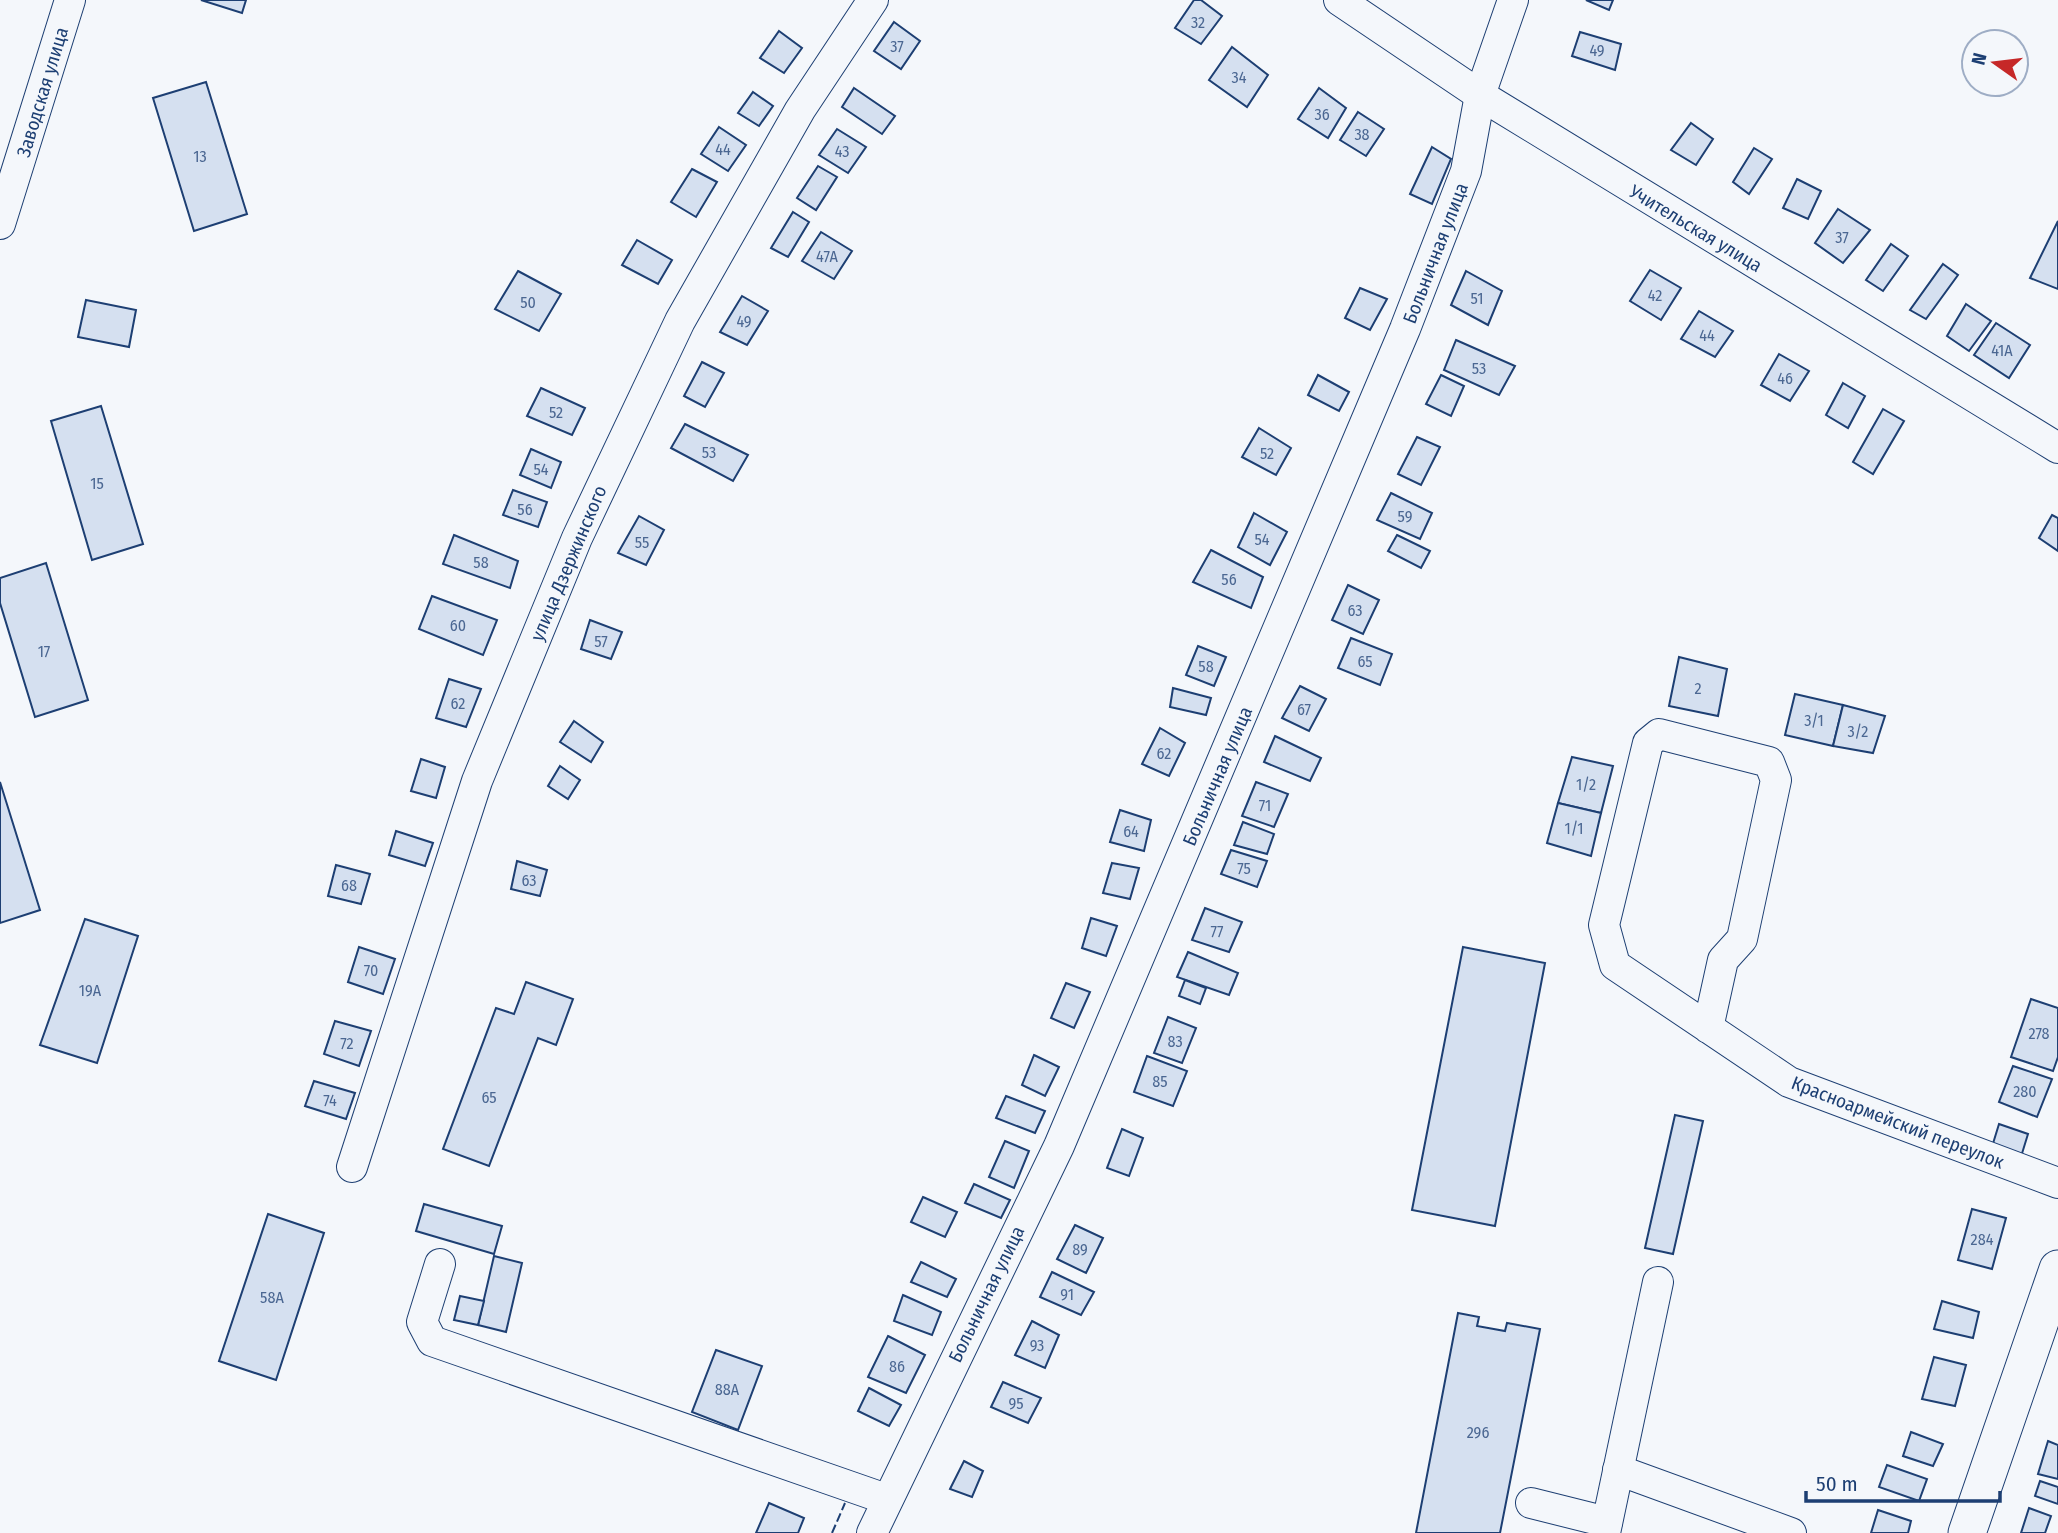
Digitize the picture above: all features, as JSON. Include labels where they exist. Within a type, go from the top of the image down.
[{"type":"main road","points":[[1967,1533],[2058,1269]]},
{"type":"street","name":"Заводская улица","points":[[0,224],[71,0]]},
{"type":"street","name":"улица Дзержинского","points":[[352,1167],[477,781],[577,538],[680,321],[800,110],[873,0]]},
{"type":"street","name":"Учительская улица","points":[[1339,0],[1480,95],[2058,448]]},
{"type":"street","name":"Больничная улица","points":[[872,1533],[886,1499],[1059,1146],[1405,329],[1466,172],[1480,95],[1513,0]]},
{"type":"street","name":"Красноармейский переулок","points":[[1709,1028],[1723,960],[1742,939],[1776,780],[1769,762],[1659,734],[1648,743],[1604,925],[1615,965],[1789,1082],[2058,1183]]},
{"type":"street","points":[[440,1264],[422,1322],[432,1341],[886,1499]]},
{"type":"street","points":[[1531,1503],[1606,1527],[1658,1282]]},
{"type":"street","points":[[1618,1469],[1791,1533]]},
{"type":"building","points":[[201,0],[246,0],[242,13]]},
{"type":"building","points":[[1194,0],[1201,0],[1222,16],[1201,44],[1175,28]]},
{"type":"building","points":[[1586,0],[1613,0],[1609,10]]},
{"type":"building","points":[[894,22],[920,41],[901,69],[874,51]]},
{"type":"building","points":[[779,31],[802,48],[784,73],[760,58]]},
{"type":"building","points":[[1580,32],[1621,44],[1615,70],[1572,56]]},
{"type":"building","points":[[1232,47],[1268,75],[1247,107],[1209,80]]},
{"type":"building","points":[[206,82],[247,214],[194,231],[153,98]]},
{"type":"building","points":[[854,88],[895,116],[882,134],[842,107]]},
{"type":"building","points":[[1319,88],[1346,108],[1328,138],[1298,119]]},
{"type":"building","points":[[753,92],[773,106],[759,126],[738,113]]},
{"type":"building","points":[[1358,112],[1384,129],[1366,156],[1340,140]]},
{"type":"building","points":[[1691,123],[1713,139],[1696,165],[1671,150]]},
{"type":"building","points":[[719,127],[746,145],[728,171],[701,154]]},
{"type":"building","points":[[837,129],[866,147],[848,173],[819,155]]},
{"type":"building","points":[[1432,147],[1451,159],[1432,204],[1410,194]]},
{"type":"building","points":[[1754,148],[1772,159],[1749,194],[1733,182]]},
{"type":"building","points":[[818,166],[837,177],[816,210],[797,198]]},
{"type":"building","points":[[692,169],[717,182],[696,217],[671,202]]},
{"type":"building","points":[[1797,179],[1821,191],[1808,219],[1783,208]]},
{"type":"building","points":[[1838,209],[1870,230],[1843,263],[1815,243]]},
{"type":"building","points":[[793,212],[809,222],[788,257],[771,248]]},
{"type":"building","points":[[2058,221],[2058,289],[2030,278]]},
{"type":"building","points":[[821,232],[852,251],[834,279],[802,261]]},
{"type":"building","points":[[637,240],[672,260],[658,284],[622,265]]},
{"type":"building","points":[[1891,244],[1908,256],[1883,291],[1866,280]]},
{"type":"building","points":[[1943,264],[1958,275],[1926,319],[1910,310]]},
{"type":"building","points":[[1650,270],[1681,288],[1661,320],[1630,301]]},
{"type":"building","points":[[518,271],[561,294],[539,331],[495,309]]},
{"type":"building","points":[[1466,271],[1502,291],[1488,325],[1451,305]]},
{"type":"building","points":[[1360,288],[1387,299],[1370,330],[1345,318]]},
{"type":"building","points":[[742,296],[768,311],[747,345],[720,332]]},
{"type":"building","points":[[86,300],[136,310],[129,347],[78,337]]},
{"type":"building","points":[[1966,304],[1991,321],[1969,351],[1947,336]]},
{"type":"building","points":[[1699,311],[1733,331],[1715,357],[1681,339]]},
{"type":"building","points":[[1996,323],[2030,345],[2009,378],[1974,355]]},
{"type":"building","points":[[1456,340],[1515,366],[1499,395],[1444,370]]},
{"type":"building","points":[[1779,354],[1809,371],[1790,401],[1761,385]]},
{"type":"building","points":[[702,362],[724,373],[705,407],[684,396]]},
{"type":"building","points":[[1318,375],[1349,392],[1339,411],[1308,395]]},
{"type":"building","points":[[1441,375],[1464,386],[1451,416],[1426,404]]},
{"type":"building","points":[[1843,383],[1865,396],[1848,428],[1826,415]]},
{"type":"building","points":[[541,388],[585,408],[572,435],[527,416]]},
{"type":"building","points":[[101,406],[143,544],[92,560],[51,421]]},
{"type":"building","points":[[1883,409],[1904,421],[1873,474],[1853,462]]},
{"type":"building","points":[[685,424],[748,455],[733,481],[671,448]]},
{"type":"building","points":[[1259,428],[1291,448],[1276,475],[1242,457]]},
{"type":"building","points":[[1417,437],[1440,447],[1421,485],[1398,474]]},
{"type":"building","points":[[531,449],[561,462],[551,488],[520,475]]},
{"type":"building","points":[[513,490],[547,502],[538,527],[503,515]]},
{"type":"building","points":[[1391,493],[1432,513],[1420,539],[1377,520]]},
{"type":"building","points":[[1254,513],[1287,532],[1270,565],[1238,547]]},
{"type":"building","points":[[2052,515],[2058,518],[2058,551],[2039,538]]},
{"type":"building","points":[[639,516],[664,530],[646,565],[618,553]]},
{"type":"building","points":[[454,535],[518,561],[510,588],[443,564]]},
{"type":"building","points":[[1397,535],[1430,551],[1421,568],[1388,551]]},
{"type":"building","points":[[1211,550],[1263,577],[1251,608],[1193,582]]},
{"type":"building","points":[[46,563],[88,700],[35,717],[0,603],[0,578]]},
{"type":"building","points":[[1348,585],[1379,600],[1363,634],[1332,620]]},
{"type":"building","points":[[432,596],[497,620],[483,655],[419,629]]},
{"type":"building","points":[[590,620],[622,632],[611,659],[581,649]]},
{"type":"building","points":[[1351,638],[1392,654],[1380,685],[1338,668]]},
{"type":"building","points":[[1198,646],[1226,657],[1214,686],[1186,675]]},
{"type":"building","points":[[1679,657],[1727,669],[1718,716],[1669,706]]},
{"type":"building","points":[[449,679],[481,689],[466,727],[436,718]]},
{"type":"building","points":[[1300,686],[1326,699],[1309,731],[1282,718]]},
{"type":"building","points":[[1173,688],[1211,698],[1206,715],[1170,707]]},
{"type":"building","points":[[1795,694],[1843,705],[1833,746],[1785,735]]},
{"type":"building","points":[[1843,705],[1885,716],[1873,753],[1833,746]]},
{"type":"building","points":[[574,721],[603,742],[591,762],[560,742]]},
{"type":"building","points":[[1160,728],[1185,743],[1169,776],[1142,764]]},
{"type":"building","points":[[1275,736],[1321,758],[1310,781],[1264,762]]},
{"type":"building","points":[[1572,757],[1613,766],[1601,813],[1558,803]]},
{"type":"building","points":[[421,759],[445,767],[436,798],[411,791]]},
{"type":"building","points":[[560,766],[580,780],[568,799],[548,786]]},
{"type":"building","points":[[0,782],[40,910],[0,923]]},
{"type":"building","points":[[1256,782],[1288,794],[1274,827],[1242,816]]},
{"type":"building","points":[[1558,803],[1601,813],[1591,856],[1547,843]]},
{"type":"building","points":[[1120,810],[1151,820],[1144,851],[1110,842]]},
{"type":"building","points":[[1243,822],[1274,834],[1267,854],[1234,845]]},
{"type":"building","points":[[396,831],[433,843],[425,866],[389,855]]},
{"type":"building","points":[[1231,850],[1267,861],[1257,887],[1221,874]]},
{"type":"building","points":[[517,861],[547,870],[540,896],[511,889]]},
{"type":"building","points":[[1112,863],[1139,868],[1130,899],[1103,893]]},
{"type":"building","points":[[336,865],[370,874],[361,904],[328,896]]},
{"type":"building","points":[[1205,908],[1242,922],[1229,952],[1192,940]]},
{"type":"building","points":[[1091,918],[1117,926],[1106,956],[1082,948]]},
{"type":"building","points":[[85,919],[138,936],[97,1063],[40,1045]]},
{"type":"building","points":[[359,947],[395,959],[383,994],[348,982]]},
{"type":"building","points":[[1463,947],[1545,963],[1495,1226],[1412,1210]]},
{"type":"building","points":[[1188,952],[1238,973],[1229,995],[1177,977]]},
{"type":"building","points":[[1185,980],[1206,988],[1200,1004],[1179,996]]},
{"type":"building","points":[[526,982],[573,999],[556,1045],[538,1038],[489,1166],[443,1149],[496,1008],[514,1014]]},
{"type":"building","points":[[1066,983],[1090,992],[1074,1028],[1051,1018]]},
{"type":"building","points":[[2031,999],[2058,1008],[2058,1057],[2053,1071],[2011,1057]]},
{"type":"building","points":[[1168,1017],[1196,1028],[1182,1063],[1154,1053]]},
{"type":"building","points":[[335,1021],[371,1031],[359,1066],[324,1054]]},
{"type":"building","points":[[1034,1055],[1059,1067],[1045,1096],[1022,1085]]},
{"type":"building","points":[[1147,1056],[1187,1071],[1173,1106],[1134,1092]]},
{"type":"building","points":[[2013,1066],[2052,1079],[2037,1117],[1999,1102]]},
{"type":"building","points":[[314,1081],[355,1093],[346,1119],[305,1106]]},
{"type":"building","points":[[1006,1096],[1045,1111],[1035,1133],[996,1118]]},
{"type":"building","points":[[1675,1115],[1703,1121],[1673,1254],[1645,1248]]},
{"type":"building","points":[[1999,1124],[2028,1134],[2020,1160],[1991,1150]]},
{"type":"building","points":[[1122,1129],[1143,1138],[1129,1176],[1107,1168]]},
{"type":"building","points":[[1005,1141],[1029,1151],[1014,1188],[989,1177]]},
{"type":"building","points":[[974,1184],[1010,1200],[1001,1218],[965,1203]]},
{"type":"building","points":[[923,1197],[957,1212],[945,1237],[911,1222]]},
{"type":"building","points":[[424,1204],[502,1226],[494,1254],[416,1231]]},
{"type":"building","points":[[1972,1209],[2006,1218],[1992,1269],[1958,1260]]},
{"type":"building","points":[[268,1214],[324,1233],[276,1380],[219,1361]]},
{"type":"building","points":[[1075,1225],[1103,1238],[1086,1273],[1057,1259]]},
{"type":"building","points":[[494,1256],[522,1263],[506,1332],[478,1325]]},
{"type":"building","points":[[921,1262],[956,1279],[947,1297],[911,1282]]},
{"type":"building","points":[[1052,1272],[1094,1292],[1081,1315],[1040,1297]]},
{"type":"building","points":[[903,1295],[941,1312],[932,1335],[894,1321]]},
{"type":"building","points":[[460,1296],[484,1301],[478,1325],[454,1320]]},
{"type":"building","points":[[1942,1301],[1979,1312],[1973,1338],[1934,1329]]},
{"type":"building","points":[[1458,1313],[1479,1317],[1477,1326],[1505,1331],[1507,1323],[1540,1329],[1500,1533],[1416,1533]]},
{"type":"building","points":[[1032,1321],[1059,1335],[1045,1368],[1015,1355]]},
{"type":"building","points":[[888,1336],[925,1355],[906,1393],[868,1377]]},
{"type":"building","points":[[716,1350],[762,1366],[738,1430],[692,1412]]},
{"type":"building","points":[[1934,1357],[1966,1365],[1955,1406],[1922,1399]]},
{"type":"building","points":[[1003,1382],[1041,1398],[1028,1423],[991,1407]]},
{"type":"building","points":[[869,1388],[901,1405],[889,1426],[858,1411]]},
{"type":"building","points":[[1911,1432],[1943,1444],[1933,1466],[1903,1456]]},
{"type":"building","points":[[2048,1441],[2058,1445],[2058,1479],[2038,1474]]},
{"type":"building","points":[[964,1461],[983,1471],[972,1497],[950,1489]]},
{"type":"building","points":[[1887,1465],[1927,1479],[1919,1501],[1879,1487]]},
{"type":"building","points":[[2040,1481],[2058,1487],[2058,1504],[2035,1496]]},
{"type":"building","points":[[769,1503],[804,1518],[798,1533],[756,1533]]},
{"type":"building","points":[[2029,1508],[2051,1516],[2045,1533],[2021,1533]]},
{"type":"building","points":[[1878,1510],[1911,1521],[1908,1533],[1871,1533]]},
{"type":"fence","points":[[832,1533],[845,1503]]}]
